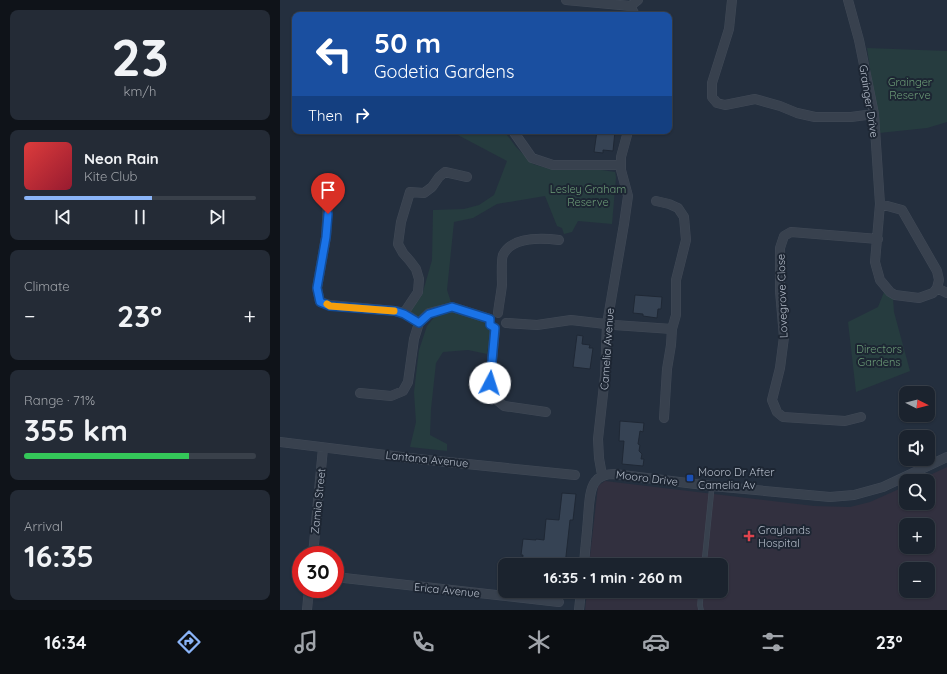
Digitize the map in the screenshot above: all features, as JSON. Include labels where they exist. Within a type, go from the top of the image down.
[{"type":"street","points":[[566,0],[635,7]]},
{"type":"street","points":[[732,0],[729,29],[712,83],[712,97],[717,103],[725,105],[755,100],[815,117],[851,117],[874,114]]},
{"type":"street","name":"Grainger Drive","points":[[848,0],[859,40],[874,114],[880,204],[875,262],[880,280],[890,292],[895,295],[919,298],[933,293],[937,288]]},
{"type":"street","points":[[515,134],[532,158],[553,165],[621,165]]},
{"type":"street","name":"Camelia Avenue","points":[[602,475],[598,439],[605,376],[607,324],[628,196],[621,170],[621,157],[627,134]]},
{"type":"street","points":[[404,314],[418,292],[419,279],[416,269],[403,253],[398,244],[401,222],[410,192],[424,193],[432,187],[439,177],[445,172],[467,177]]},
{"type":"street","points":[[656,201],[678,208],[684,217],[686,240],[676,280],[676,315],[672,329],[667,369],[664,418]]},
{"type":"street","points":[[328,202],[326,237],[317,288],[320,302],[330,306],[395,311],[404,314],[419,323]]},
{"type":"street","points":[[880,204],[902,210],[937,271],[939,280],[937,288],[947,293]]},
{"type":"street","name":"Lovegrove Close","points":[[861,417],[845,421],[783,416],[777,412],[772,400],[780,368],[784,337],[780,291],[780,248],[784,236],[791,232],[878,239]]},
{"type":"street","points":[[498,313],[502,287],[503,255],[511,245],[524,240],[559,240]]},
{"type":"street","points":[[360,393],[391,396],[403,391],[408,382],[414,339],[419,323],[429,314],[452,307],[490,319]]},
{"type":"street","points":[[493,314],[503,314],[506,323],[503,327],[498,329],[490,325],[490,319],[493,314]]},
{"type":"street","points":[[506,323],[537,325],[571,320],[672,329]]},
{"type":"street","points":[[495,328],[490,383],[494,397],[504,406],[546,412]]},
{"type":"street","name":"Lantana Avenue","points":[[280,442],[575,475]]},
{"type":"street","name":"Zamia Street","points":[[314,546],[323,448]]},
{"type":"street","name":"Mooro Drive","points":[[602,475],[614,474],[712,486],[830,497],[854,495],[883,487],[947,457]]},
{"type":"street","points":[[585,558],[592,486],[602,475]]},
{"type":"street","name":"Erica Avenue","points":[[344,578],[559,602]]},
{"type":"street","points":[[307,610],[308,598]]},
{"type":"street","points":[[579,610],[580,598]]},
{"type":"lane","points":[[705,558],[712,486]]},
{"type":"lane","points":[[700,598],[700,605],[702,610]]},
{"type":"shaded area","name":"Graylands Hospital","points":[[947,467],[947,610],[585,610],[586,598],[728,598],[728,558],[590,558],[598,486],[605,481],[814,506],[850,507],[870,502],[899,489],[899,510],[935,510],[935,474],[932,474]]},
{"type":"green space","name":"Grainger Reserve","points":[[867,48],[947,51],[947,122],[927,128],[879,133]]},
{"type":"green space","name":"Lesley Graham Reserve","points":[[456,134],[506,134],[516,147],[533,164],[550,169],[595,169],[615,172],[616,177],[612,224],[578,221],[572,232],[564,234],[562,228],[557,226],[545,196],[497,204],[473,218],[454,222],[447,290],[451,302],[430,309],[419,319],[409,312],[422,295],[432,260],[433,210],[464,209],[479,205],[494,195],[507,161]]},
{"type":"green space","name":"Directors Gardens","points":[[884,292],[893,299],[894,312],[910,371],[856,392],[848,322],[878,307]]},
{"type":"green space","points":[[452,310],[486,317],[491,330],[487,354],[468,350],[443,352],[436,363],[430,435],[447,444],[447,451],[410,447],[416,422],[414,392],[419,350],[427,326],[436,315]]},
{"type":"building","points":[[597,134],[615,134],[613,151],[603,150],[603,153],[594,152]]},
{"type":"building","points":[[635,295],[662,297],[661,309],[658,309],[657,318],[633,313]]},
{"type":"building","points":[[577,335],[583,336],[582,344],[590,345],[589,348],[593,348],[590,369],[573,367]]},
{"type":"building","points":[[620,421],[644,423],[643,432],[640,431],[638,444],[640,445],[639,451],[642,454],[641,459],[644,459],[643,466],[622,464],[624,441],[619,441]]},
{"type":"building","points":[[562,493],[576,494],[573,520],[570,520],[566,558],[523,558],[523,555],[521,555],[523,539],[544,540],[546,519],[559,520]]},
{"type":"slow traffic","points":[[327,304],[330,306],[394,311]]},
{"type":"place","name":"Mooro Dr After Camelia Av","points":[[690,478]]},
{"type":"place","name":"Graylands Hospital","points":[[749,536]]},
{"type":"route","points":[[328,214],[326,237],[317,288],[320,302],[330,306],[395,311],[404,314],[419,323],[429,314],[452,307],[490,319],[490,325],[495,328],[490,383]]}]
